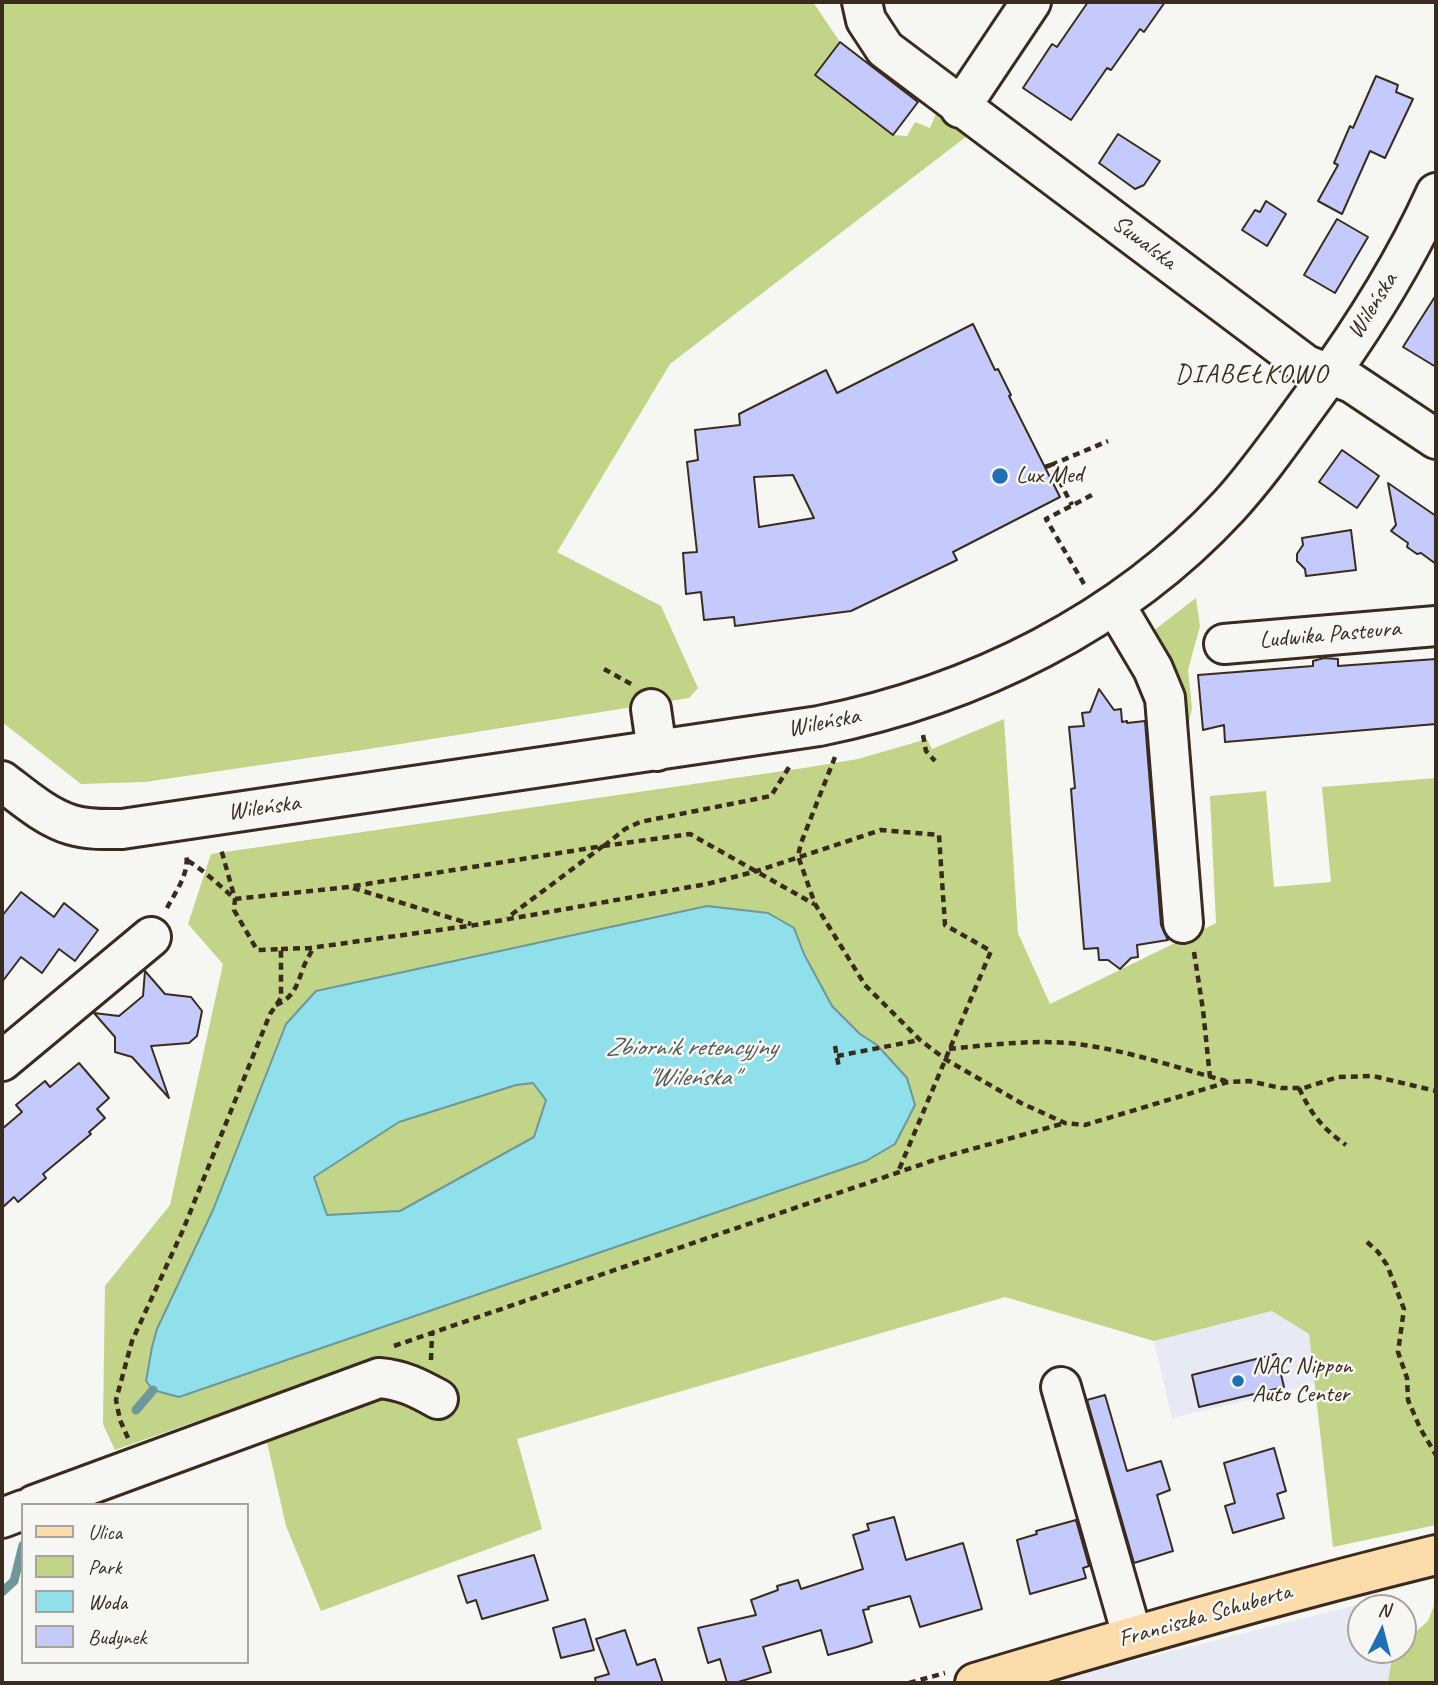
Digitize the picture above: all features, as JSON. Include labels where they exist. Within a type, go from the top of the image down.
[{"type":"main road","name":"Franciszka Schuberta","points":[[975,1683],[1132,1635],[1318,1584],[1436,1556]]},
{"type":"street","name":"Suwalska","points":[[862,2],[866,20],[884,49],[1306,365],[1330,374]]},
{"type":"street","points":[[960,108],[1031,2]]},
{"type":"street","name":"Wileńska","points":[[7,793],[72,825],[122,829],[819,726],[928,697],[1010,665],[1100,595],[1174,559],[1228,507],[1270,456],[1330,374],[1387,287],[1421,228],[1436,193]]},
{"type":"street","points":[[1330,374],[1352,383],[1436,439]]},
{"type":"street","points":[[1100,595],[1153,668],[1165,698],[1183,923]]},
{"type":"street","name":"Ludwika Pasteura","points":[[1224,644],[1436,626]]},
{"type":"street","points":[[651,709],[657,751]]},
{"type":"street","points":[[2,1061],[159,923]]},
{"type":"street","points":[[39,1503],[379,1378],[416,1386],[438,1399]]},
{"type":"street","points":[[1061,1387],[1132,1635]]},
{"type":"street","points":[[2,1518],[21,1511]]},
{"type":"path","points":[[1072,505],[1048,466],[1108,440]]},
{"type":"path","points":[[1094,494],[1046,519],[1100,595]]},
{"type":"path","points":[[922,735],[926,751],[934,761]]},
{"type":"path","points":[[835,757],[798,856],[816,904],[865,985],[920,1040],[944,1059],[1021,1103],[1065,1123],[1085,1125],[1228,1082],[1249,1081],[1281,1088],[1299,1088],[1338,1077],[1373,1076],[1436,1091]]},
{"type":"path","points":[[506,918],[625,829],[640,822],[771,796],[791,764]]},
{"type":"path","points":[[221,849],[235,899],[234,910],[257,950],[313,947],[475,925],[707,884],[757,871],[881,830],[939,835],[945,925],[991,951],[898,1172]]},
{"type":"path","points":[[188,862],[200,868],[235,899],[348,887],[690,834],[816,904]]},
{"type":"path","points":[[159,923],[184,875],[188,862],[186,853]]},
{"type":"path","points":[[348,887],[475,925]]},
{"type":"path","points":[[1183,923],[1195,954],[1210,1077]]},
{"type":"path","points":[[275,1006],[289,999],[297,989],[313,947]]},
{"type":"path","points":[[128,1438],[120,1420],[116,1400],[132,1341],[183,1230],[270,1014],[281,998],[281,949]]},
{"type":"path","points":[[837,1056],[920,1040]]},
{"type":"path","points":[[948,1049],[1024,1042],[1056,1043],[1105,1049],[1228,1082]]},
{"type":"path","points":[[835,1046],[839,1068]]},
{"type":"path","points":[[1299,1088],[1310,1112],[1346,1145]]},
{"type":"path","points":[[392,1346],[940,1158],[1065,1123]]},
{"type":"path","points":[[1367,1242],[1387,1265],[1404,1310],[1398,1352],[1407,1378],[1408,1400],[1436,1455]]},
{"type":"path","points":[[118,1445],[141,1434]]},
{"type":"shaded area","points":[[1272,1311],[1309,1334],[1315,1384],[1172,1418],[1154,1341]]},
{"type":"shaded area","points":[[1347,1607],[1347,1664],[1391,1664],[1388,1683],[1059,1683],[1101,1669]]},
{"type":"green space","points":[[2,2],[813,2],[840,42],[815,76],[893,135],[907,136],[915,122],[930,128],[936,114],[967,136],[670,364],[557,552],[661,606],[698,688],[689,698],[145,782],[81,784],[2,722]]},
{"type":"green space","points":[[1196,598],[1200,626],[1188,670],[1192,708],[1189,722],[1182,727],[1148,635]]},
{"type":"green space","points":[[1004,719],[1018,933],[1050,1004],[1216,923],[1210,796],[1266,791],[1274,887],[1331,882],[1322,787],[1436,778],[1436,1525],[1333,1547],[1309,1334],[1272,1311],[1154,1341],[1005,1297],[517,1439],[542,1529],[321,1611],[286,1526],[266,1438],[271,1395],[115,1450],[103,1424],[105,1286],[170,1205],[223,964],[188,924],[211,854],[804,768],[858,759],[927,739],[932,749]]},
{"type":"green space","points":[[1436,1601],[1436,1683],[1388,1683],[1391,1664],[1417,1664],[1417,1631],[1428,1621]]},
{"type":"water","name":"Zbiornik retencyjny \"Wileńska\"","points":[[707,906],[768,913],[794,928],[804,954],[832,1006],[860,1034],[877,1045],[907,1078],[915,1105],[895,1144],[866,1161],[179,1397],[153,1390],[146,1381],[157,1329],[213,1210],[286,1024],[316,991]],"holes":[[[533,1083],[546,1100],[534,1137],[400,1211],[327,1215],[314,1177],[399,1122],[516,1085]]]},
{"type":"building","points":[[1088,2],[1165,2],[1144,32],[1140,29],[1111,70],[1107,68],[1071,120],[1023,88],[1052,44],[1057,47]]},
{"type":"building","points":[[840,42],[918,102],[893,135],[815,75]]},
{"type":"building","points":[[1376,76],[1398,85],[1396,92],[1413,99],[1385,158],[1370,151],[1342,214],[1318,201],[1338,165],[1334,163]]},
{"type":"building","points":[[1118,134],[1160,161],[1144,185],[1135,189],[1099,163]]},
{"type":"building","points":[[1266,201],[1286,214],[1267,246],[1242,230],[1255,210],[1260,212]]},
{"type":"building","points":[[1337,219],[1368,237],[1335,293],[1304,275]]},
{"type":"building","points":[[1436,295],[1436,367],[1403,347]]},
{"type":"building","name":"Lux Med","points":[[973,324],[995,370],[998,369],[1060,497],[953,552],[957,560],[851,611],[735,626],[734,617],[704,620],[701,592],[686,594],[683,553],[697,552],[687,462],[698,460],[695,430],[740,425],[739,414],[826,370],[837,393]],"holes":[[[793,475],[814,518],[759,527],[754,477]]]},
{"type":"building","points":[[1342,450],[1379,476],[1357,508],[1319,482]]},
{"type":"building","points":[[1388,483],[1436,516],[1436,564],[1407,547],[1408,543],[1391,531],[1396,525]]},
{"type":"building","points":[[1351,530],[1356,570],[1306,576],[1305,569],[1297,561],[1297,554],[1303,545],[1302,538]]},
{"type":"building","points":[[1324,658],[1338,659],[1338,666],[1436,659],[1436,724],[1225,742],[1224,725],[1203,730],[1198,675],[1313,666],[1313,661]]},
{"type":"building","points":[[1099,689],[1114,710],[1121,709],[1122,722],[1145,721],[1161,925],[1168,940],[1137,945],[1138,957],[1131,958],[1120,969],[1108,960],[1099,960],[1098,948],[1084,949],[1071,789],[1075,788],[1069,727],[1084,726],[1082,713],[1090,712]]},
{"type":"building","points":[[21,892],[54,917],[64,903],[98,930],[75,961],[59,949],[42,973],[21,957],[2,982],[2,916]]},
{"type":"building","points":[[145,971],[165,994],[191,997],[202,1011],[197,1036],[189,1043],[151,1046],[169,1098],[132,1057],[115,1052],[115,1037],[94,1013],[119,1016],[143,996]]},
{"type":"building","points":[[79,1063],[109,1098],[97,1109],[105,1118],[89,1132],[91,1134],[43,1174],[46,1178],[18,1202],[14,1197],[2,1208],[2,1129],[22,1112],[16,1105],[45,1081],[50,1087]]},
{"type":"building","name":"NAC Nippon Auto Center","points":[[1276,1354],[1284,1387],[1199,1407],[1192,1375]]},
{"type":"building","points":[[1105,1395],[1127,1471],[1161,1461],[1170,1490],[1157,1495],[1173,1551],[1134,1563],[1087,1400]]},
{"type":"building","points":[[1274,1448],[1286,1491],[1277,1494],[1284,1518],[1233,1533],[1225,1506],[1235,1503],[1224,1463]]},
{"type":"building","points":[[894,1517],[906,1560],[963,1543],[982,1609],[920,1627],[910,1596],[863,1610],[872,1642],[857,1647],[828,1655],[821,1630],[763,1647],[771,1672],[735,1683],[727,1683],[720,1659],[708,1663],[698,1628],[756,1615],[751,1600],[778,1590],[777,1586],[798,1580],[801,1589],[863,1569],[853,1535],[869,1530],[867,1524]]},
{"type":"building","points":[[1076,1520],[1089,1566],[1083,1568],[1086,1578],[1030,1594],[1017,1540],[1037,1534],[1036,1531]]},
{"type":"building","points":[[534,1555],[548,1600],[482,1619],[476,1600],[467,1603],[458,1576]]},
{"type":"building","points":[[585,1619],[594,1650],[561,1658],[553,1628]]},
{"type":"building","points":[[625,1630],[637,1665],[655,1659],[663,1683],[596,1683],[595,1678],[609,1674],[596,1639]]},
{"type":"waterway","points":[[136,1410],[153,1390]]},
{"type":"waterway","points":[[2,1592],[14,1581],[21,1553]]},
{"type":"place","name":"Lux Med","points":[[1000,476]]},
{"type":"place","name":"NAC Nippon Auto Center","points":[[1238,1381]]},
{"type":"district","name":"DIABEŁKOWO","points":[[1252,375]]}]
